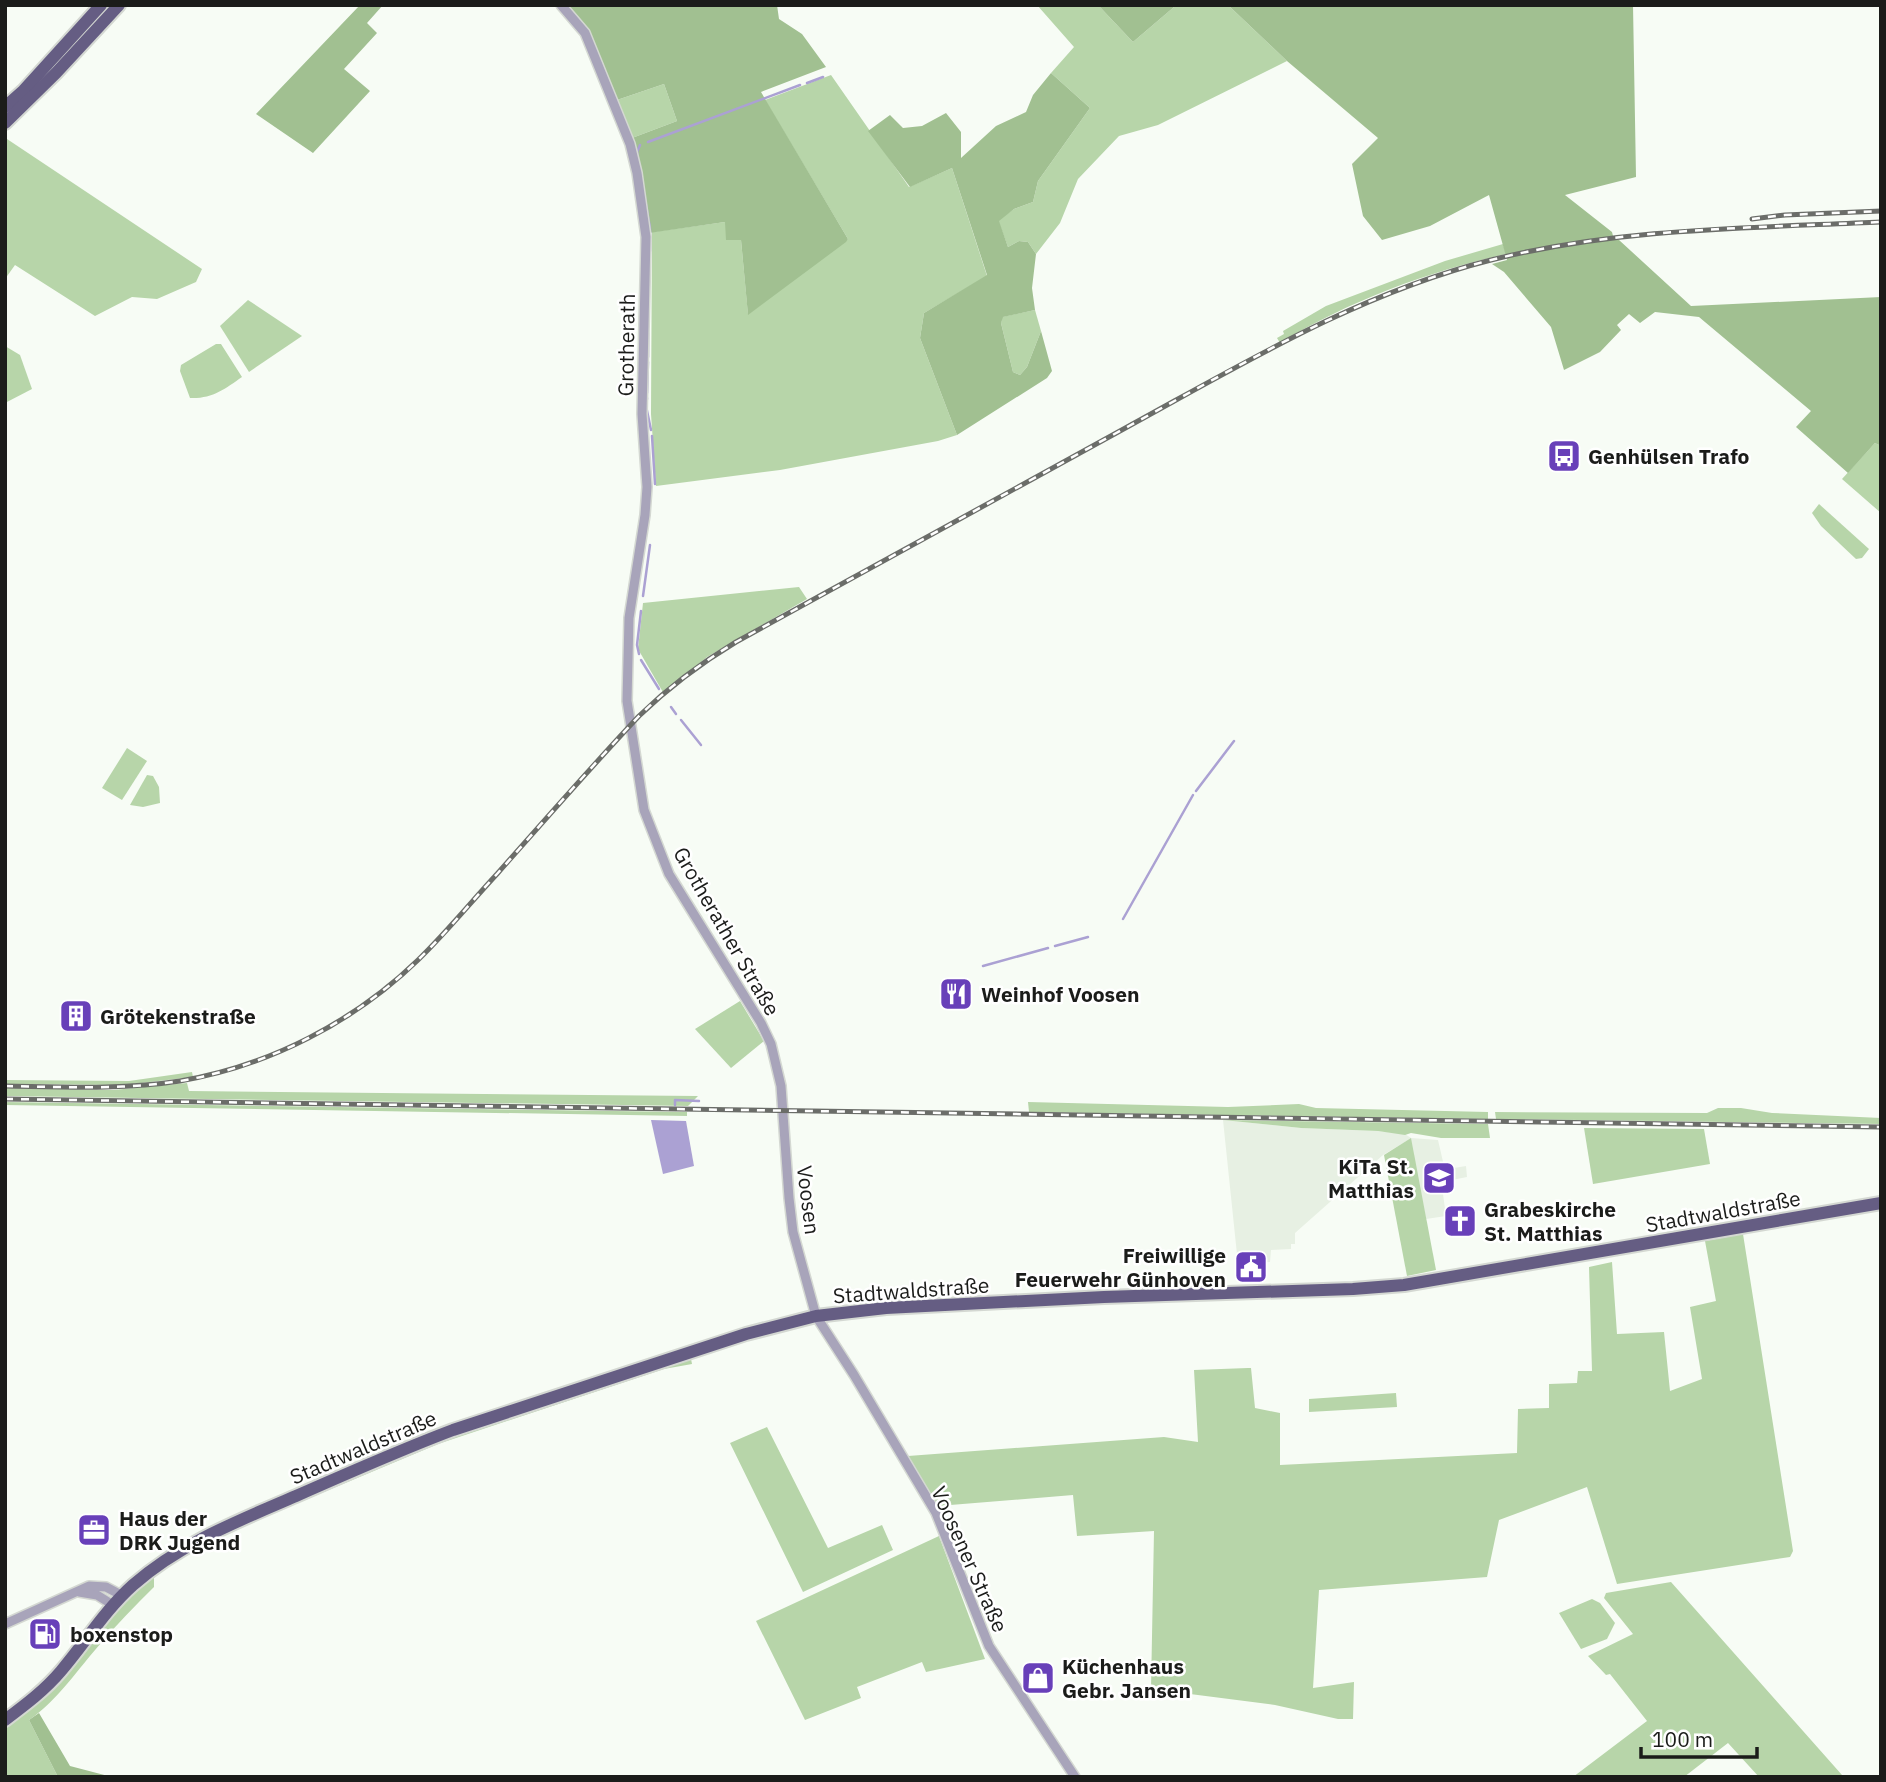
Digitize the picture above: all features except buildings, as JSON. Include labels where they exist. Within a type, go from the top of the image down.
[{"type":"main road","points":[[5,107],[23,91],[101,5]]},
{"type":"main road","points":[[5,123],[119,5]]},
{"type":"main road","name":"Stadtwaldstraße","points":[[5,1720],[29,1703],[50,1683],[118,1601],[158,1565],[206,1536],[411,1446],[508,1411],[746,1334],[816,1317],[867,1310],[1378,1288],[1462,1276],[1881,1203]]},
{"type":"street","name":"Grotherath","points":[[561,5],[585,33],[631,148],[637,173],[646,237],[642,414],[646,487],[641,543]]},
{"type":"street","name":"Grotherather Straße","points":[[641,543],[629,618],[627,701],[644,810],[668,874],[771,1044],[781,1086]]},
{"type":"street","name":"Voosen","points":[[781,1086],[793,1232],[816,1317]]},
{"type":"street","name":"Voosener Straße","points":[[816,1317],[854,1375],[936,1513],[989,1646],[1075,1777]]},
{"type":"street","points":[[5,1624],[89,1586],[99,1586],[118,1601]]},
{"type":"shaded area","points":[[651,1120],[686,1121],[694,1166],[663,1174]]},
{"type":"shaded area","points":[[1223,1120],[1301,1128],[1378,1131],[1438,1140],[1444,1166],[1448,1169],[1466,1166],[1467,1177],[1452,1180],[1454,1191],[1443,1194],[1446,1216],[1426,1219],[1410,1139],[1383,1155],[1295,1233],[1295,1244],[1291,1244],[1291,1249],[1271,1250],[1270,1262],[1238,1264]]},
{"type":"green space","points":[[360,5],[383,5],[367,23],[377,33],[344,69],[370,91],[313,153],[256,114]]},
{"type":"green space","points":[[566,5],[777,5],[779,19],[802,34],[826,67],[761,92],[848,239],[846,242],[748,315],[741,240],[726,240],[725,222],[649,233],[632,138],[677,121],[664,84],[617,100],[591,38]]},
{"type":"green space","points":[[1037,5],[1098,5],[1133,42],[1174,7],[1173,5],[1228,5],[1287,61],[1158,125],[1119,136],[1078,179],[1060,223],[1036,254],[1028,242],[1019,241],[1008,247],[998,220],[1014,209],[1033,202],[1038,181],[1090,108],[1051,73],[1074,47]]},
{"type":"green space","points":[[1098,5],[1173,5],[1174,7],[1133,42]]},
{"type":"green space","points":[[1228,5],[1633,5],[1636,177],[1565,195],[1612,232],[1614,240],[1619,240],[1691,306],[1881,297],[1881,446],[1875,443],[1848,473],[1796,427],[1811,411],[1699,317],[1655,312],[1640,323],[1629,314],[1617,325],[1621,330],[1600,352],[1564,370],[1551,327],[1504,272],[1492,264],[1507,260],[1489,195],[1430,226],[1382,240],[1363,216],[1352,164],[1378,138],[1287,61]]},
{"type":"green space","points":[[1051,73],[1090,108],[1038,181],[1033,202],[1014,209],[999,221],[1008,247],[1019,241],[1028,242],[1036,254],[1032,288],[1035,310],[1003,317],[1001,323],[1013,372],[1020,375],[1027,367],[1041,331],[1052,371],[1047,378],[957,435],[920,338],[924,313],[987,275],[952,168],[910,187],[868,131],[890,115],[903,128],[922,126],[946,113],[961,132],[961,158],[996,126],[1026,112],[1033,95]]},
{"type":"green space","points":[[831,75],[909,187],[952,168],[987,276],[924,313],[920,338],[957,435],[938,441],[780,470],[656,486],[651,414],[652,232],[725,222],[741,240],[748,314],[848,239],[765,100]]},
{"type":"green space","points":[[664,84],[677,121],[632,138],[617,100]]},
{"type":"green space","points":[[7,139],[202,269],[196,282],[157,299],[132,297],[95,316],[15,265],[5,279]]},
{"type":"green space","points":[[1503,244],[1506,254],[1418,279],[1361,301],[1280,343],[1277,338],[1284,334],[1283,331],[1326,306],[1445,261]]},
{"type":"green space","points":[[248,300],[302,336],[249,372],[220,326]]},
{"type":"green space","points":[[1035,310],[1041,331],[1027,367],[1020,375],[1013,372],[1001,323],[1002,317]]},
{"type":"green space","points":[[216,344],[221,344],[242,377],[212,395],[190,398],[180,371],[181,365]]},
{"type":"green space","points":[[5,346],[20,355],[32,389],[5,403]]},
{"type":"green space","points":[[1875,443],[1881,446],[1881,513],[1842,479]]},
{"type":"green space","points":[[1819,504],[1869,549],[1862,558],[1856,559],[1821,526],[1812,513]]},
{"type":"green space","points":[[799,587],[807,599],[707,657],[664,694],[638,649],[643,603]]},
{"type":"green space","points":[[127,748],[147,761],[122,800],[102,788]]},
{"type":"green space","points":[[147,775],[153,776],[159,787],[160,803],[143,807],[130,805]]},
{"type":"green space","points":[[740,1001],[764,1041],[731,1068],[695,1029]]},
{"type":"green space","points":[[192,1072],[193,1077],[124,1085],[5,1084],[5,1080],[129,1081]]},
{"type":"green space","points":[[187,1083],[189,1091],[698,1096],[688,1106],[5,1096],[5,1088],[113,1090]]},
{"type":"green space","points":[[5,1102],[687,1112],[687,1116],[5,1105]]},
{"type":"green space","points":[[1028,1102],[1228,1107],[1299,1104],[1316,1108],[1488,1112],[1488,1119],[1029,1112]]},
{"type":"green space","points":[[1718,1108],[1881,1118],[1881,1124],[1496,1119],[1495,1112],[1707,1113]]},
{"type":"green space","points":[[1223,1120],[1488,1124],[1490,1138],[1441,1138],[1411,1133],[1405,1135],[1378,1131],[1301,1128]]},
{"type":"green space","points":[[1584,1128],[1704,1129],[1710,1164],[1593,1184]]},
{"type":"green space","points":[[1411,1138],[1436,1270],[1407,1276],[1384,1155]]},
{"type":"green space","points":[[1743,1234],[1793,1551],[1790,1557],[1617,1584],[1587,1487],[1499,1520],[1487,1577],[1319,1590],[1313,1688],[1354,1682],[1353,1719],[1338,1719],[1275,1705],[1151,1689],[1154,1531],[1077,1536],[1073,1495],[938,1506],[908,1456],[1164,1437],[1198,1442],[1194,1370],[1248,1368],[1251,1368],[1255,1408],[1280,1413],[1280,1465],[1517,1453],[1518,1409],[1549,1408],[1549,1384],[1577,1383],[1578,1371],[1592,1371],[1589,1267],[1612,1262],[1617,1334],[1664,1332],[1670,1391],[1702,1379],[1690,1307],[1716,1301],[1705,1241]]},
{"type":"green space","points":[[687,1358],[691,1359],[692,1364],[664,1369],[438,1444],[274,1513],[275,1510],[486,1422]]},
{"type":"green space","points":[[1396,1393],[1397,1407],[1309,1412],[1309,1399]]},
{"type":"green space","points":[[767,1427],[828,1548],[882,1525],[893,1550],[803,1592],[730,1443]]},
{"type":"green space","points":[[939,1536],[985,1659],[926,1672],[922,1662],[857,1687],[861,1698],[805,1720],[756,1621]]},
{"type":"green space","points":[[163,1568],[154,1578],[154,1587],[113,1629],[58,1694],[29,1720],[58,1777],[5,1777],[5,1727],[47,1690],[121,1606]]},
{"type":"green space","points":[[1671,1582],[1842,1775],[1759,1777],[1728,1743],[1684,1777],[1573,1777],[1647,1721],[1610,1674],[1606,1675],[1588,1656],[1633,1634],[1604,1598],[1606,1593]]},
{"type":"green space","points":[[1592,1599],[1600,1603],[1615,1623],[1607,1639],[1581,1649],[1559,1613]]},
{"type":"green space","points":[[39,1713],[70,1766],[112,1777],[58,1777],[29,1720]]},
{"type":"waterway","points":[[807,83],[823,77]]},
{"type":"waterway","points":[[648,142],[800,85]]},
{"type":"waterway","points":[[640,145],[637,152],[650,228],[650,251]]},
{"type":"waterway","points":[[648,333],[648,357]]},
{"type":"waterway","points":[[647,393],[648,362]]},
{"type":"waterway","points":[[647,398],[651,430]]},
{"type":"waterway","points":[[652,436],[655,484]]},
{"type":"waterway","points":[[643,596],[650,545]]},
{"type":"waterway","points":[[639,654],[637,645],[641,611]]},
{"type":"waterway","points":[[641,660],[659,689]]},
{"type":"waterway","points":[[671,707],[676,714]]},
{"type":"waterway","points":[[681,720],[701,745]]},
{"type":"waterway","points":[[1196,791],[1234,741]]},
{"type":"waterway","points":[[1123,919],[1193,795]]},
{"type":"waterway","points":[[1055,946],[1088,937]]},
{"type":"waterway","points":[[983,966],[1048,948]]},
{"type":"waterway","points":[[675,1105],[675,1100],[699,1101]]},
{"type":"railway","points":[[1752,219],[1881,211]]},
{"type":"railway","points":[[5,1086],[115,1087],[180,1081],[246,1064],[278,1052],[338,1022],[366,1003],[418,960],[639,716],[698,667],[736,642],[1216,378],[1350,310],[1443,274],[1491,260],[1587,241],[1685,231],[1881,222]]},
{"type":"railway","points":[[5,1099],[1881,1127]]},
{"type":"place","name":"Genhülsen Trafo","points":[[1564,456]]},
{"type":"place","name":"Weinhof Voosen","points":[[956,994]]},
{"type":"place","name":"Grötekenstraße","points":[[76,1016]]},
{"type":"place","name":"KiTa St. Matthias","points":[[1439,1178]]},
{"type":"place","name":"Grabeskirche St. Matthias","points":[[1460,1221]]},
{"type":"place","name":"Freiwillige Feuerwehr Günhoven","points":[[1251,1267]]},
{"type":"place","name":"Haus der DRK Jugend","points":[[94,1530]]},
{"type":"place","name":"boxenstop","points":[[45,1634]]},
{"type":"place","name":"Küchenhaus Gebr. Jansen","points":[[1038,1678]]}]
